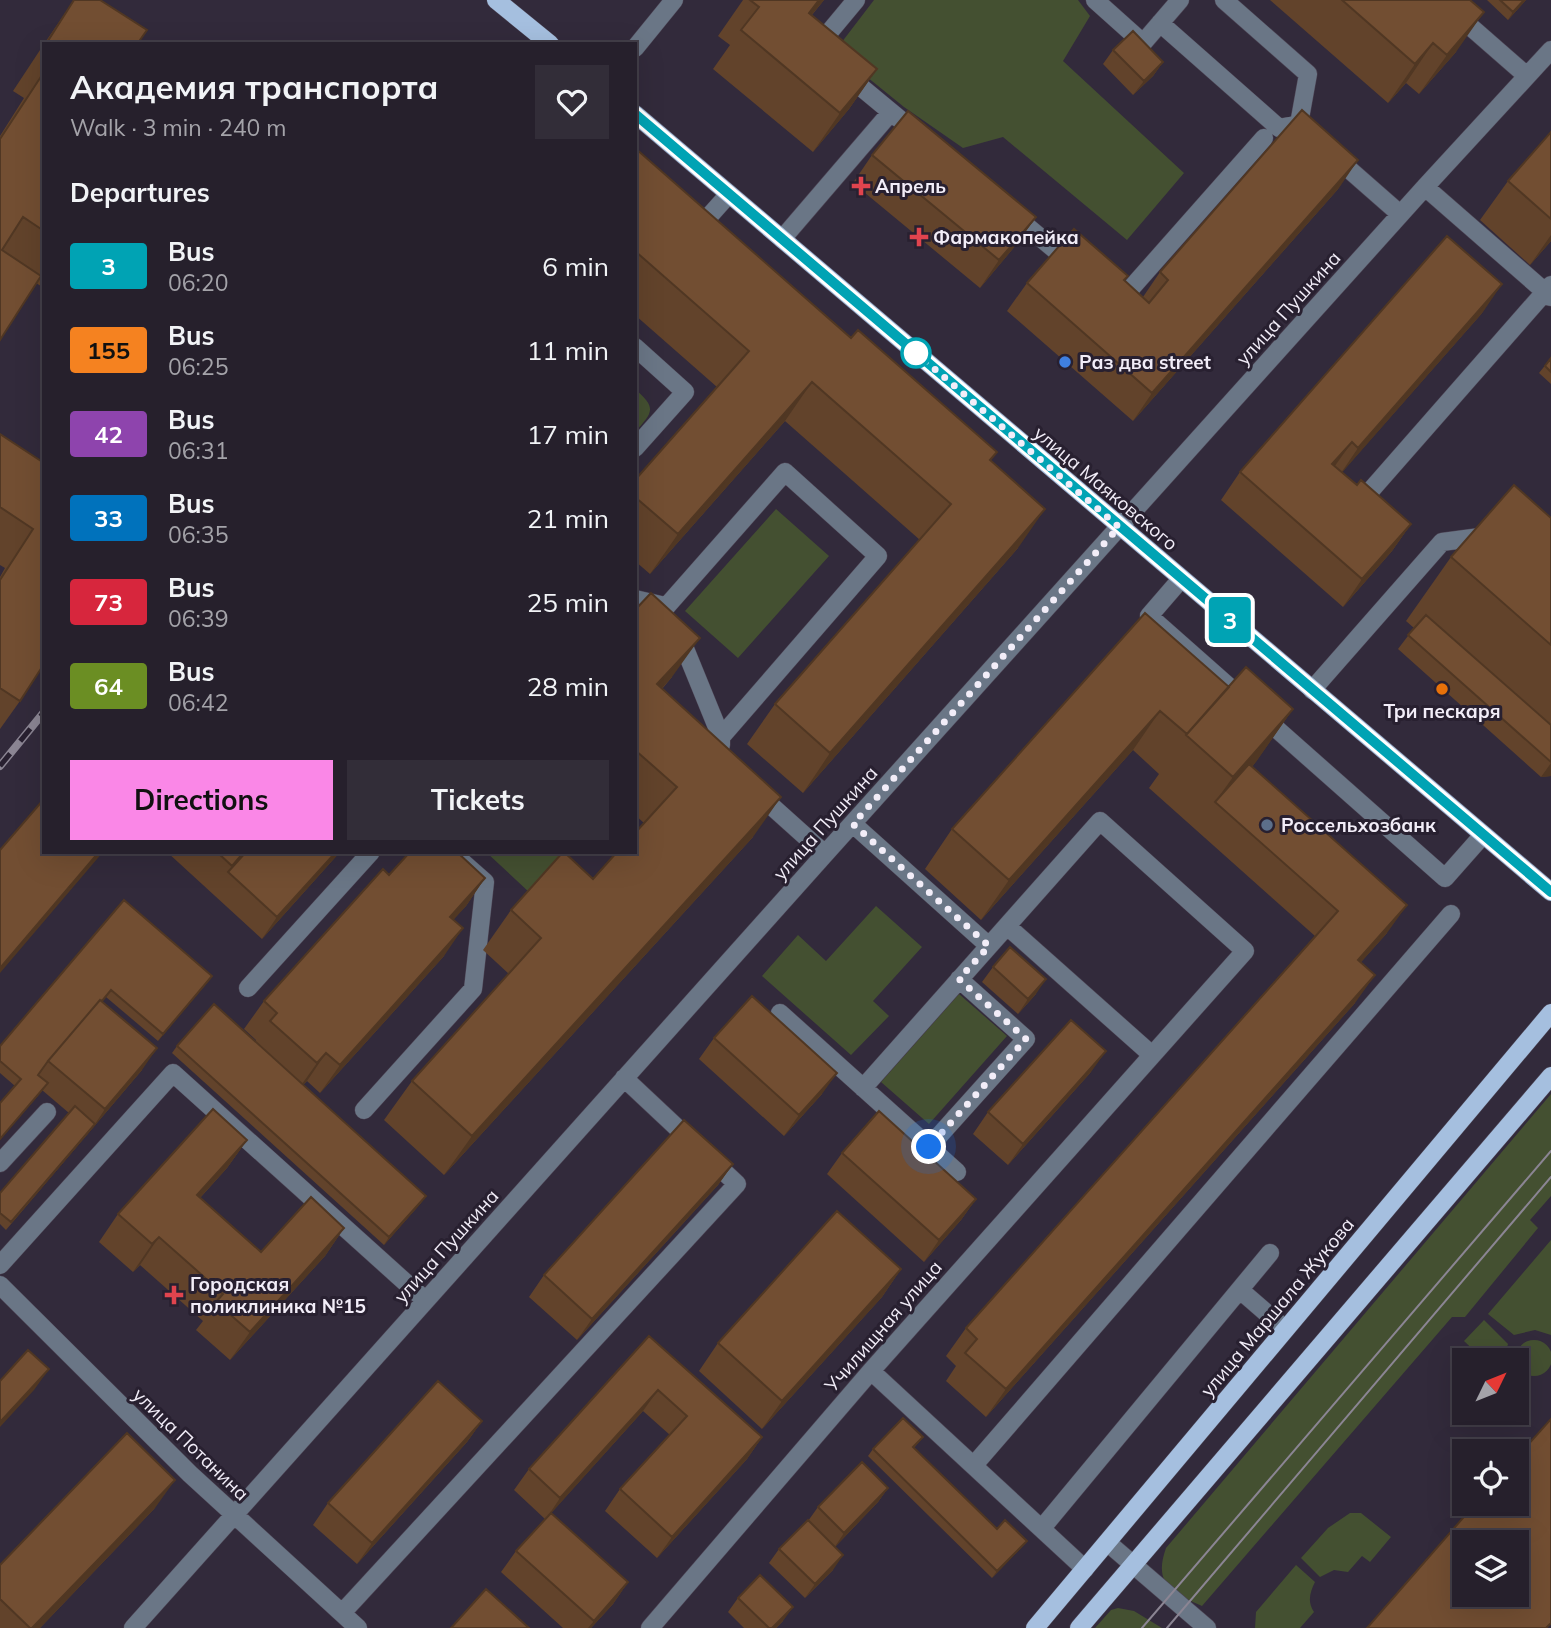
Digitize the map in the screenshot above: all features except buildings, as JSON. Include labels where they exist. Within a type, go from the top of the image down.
[{"type":"main road","points":[[496,0],[548,42]]},
{"type":"main road","name":"улица Маяковского","points":[[637,116],[1551,892]]},
{"type":"main road","name":"улица Маршала Жукова","points":[[1035,1628],[1551,1013]]},
{"type":"main road","points":[[1079,1628],[1551,1076]]},
{"type":"street","points":[[637,46],[674,0]]},
{"type":"street","points":[[856,0],[815,49],[932,147]]},
{"type":"street","points":[[1095,0],[1143,43],[1180,0]]},
{"type":"street","points":[[1160,23],[1279,128],[1303,128],[1307,74],[1224,0]]},
{"type":"street","points":[[1440,0],[1527,76]]},
{"type":"street","name":"улица Пушкина","points":[[133,1628],[1400,214],[1551,50]]},
{"type":"street","points":[[782,239],[891,112]]},
{"type":"street","points":[[994,199],[1118,303],[1264,138]]},
{"type":"street","points":[[1326,149],[1400,214]]},
{"type":"street","points":[[1372,489],[1549,291],[1425,187]]},
{"type":"street","points":[[688,240],[729,194]]},
{"type":"street","points":[[637,349],[685,391],[637,446]]},
{"type":"street","points":[[666,607],[785,472],[878,556],[720,737]]},
{"type":"street","points":[[1312,690],[1442,542],[1480,537],[1498,552]]},
{"type":"street","points":[[1181,579],[1149,616],[1445,878],[1483,835]]},
{"type":"street","points":[[637,600],[666,607],[674,621],[720,737],[723,761]]},
{"type":"street","points":[[742,779],[825,854]]},
{"type":"street","name":"Училищная улица","points":[[650,1628],[871,1371],[1245,951],[1100,821],[1007,926]]},
{"type":"street","points":[[853,824],[989,946]]},
{"type":"street","points":[[248,988],[369,854]]},
{"type":"street","points":[[364,1110],[473,989],[485,882],[453,854]]},
{"type":"street","points":[[974,1465],[1451,914]]},
{"type":"street","points":[[863,1088],[1007,926],[1152,1055]]},
{"type":"street","points":[[929,1147],[1026,1039],[959,979]]},
{"type":"street","points":[[780,1013],[957,1172]]},
{"type":"street","points":[[0,1265],[173,1073],[425,1300]]},
{"type":"street","points":[[342,1613],[737,1185],[624,1078]]},
{"type":"street","points":[[0,1163],[47,1112]]},
{"type":"street","points":[[1042,1528],[1270,1253]]},
{"type":"street","name":"улица Потанина","points":[[0,1285],[190,1474],[358,1628]]},
{"type":"street","points":[[1240,1290],[1285,1329]]},
{"type":"street","points":[[871,1371],[1085,1569]]},
{"type":"street","points":[[1108,1543],[1207,1628]]},
{"type":"green space","points":[[874,0],[1078,0],[1090,16],[1063,61],[1184,173],[1127,240],[1003,137],[963,148],[904,107],[835,51]]},
{"type":"green space","points":[[637,391],[649,406],[646,420],[637,430]]},
{"type":"green space","points":[[776,509],[829,556],[738,658],[685,611]]},
{"type":"green space","points":[[488,854],[566,854],[530,893]]},
{"type":"green space","points":[[876,906],[922,947],[873,1001],[889,1016],[851,1055],[762,976],[798,935],[826,961]]},
{"type":"green space","points":[[959,994],[1007,1036],[929,1124],[881,1082]]},
{"type":"green space","points":[[1551,1094],[1551,1196],[1530,1220],[1538,1228],[1465,1317],[1452,1317],[1202,1606],[1182,1597],[1168,1586],[1164,1579],[1162,1570],[1166,1548]]},
{"type":"green space","points":[[1551,1240],[1551,1335],[1535,1330],[1514,1335],[1488,1314]]},
{"type":"green space","points":[[1484,1320],[1508,1344],[1507,1348],[1471,1348],[1464,1341]]},
{"type":"green space","points":[[1527,1341],[1541,1341],[1551,1351],[1551,1365],[1547,1371],[1541,1375],[1530,1375],[1530,1348],[1519,1348],[1521,1345]]},
{"type":"green space","points":[[1350,1513],[1361,1513],[1391,1537],[1370,1562],[1362,1556],[1348,1572],[1334,1570],[1320,1577],[1301,1558],[1328,1528]]},
{"type":"green space","points":[[1296,1565],[1315,1582],[1310,1597],[1314,1612],[1300,1628],[1255,1628],[1256,1612]]},
{"type":"green space","points":[[1118,1608],[1134,1611],[1162,1628],[1095,1628],[1111,1610]]},
{"type":"tram line","points":[[1142,1628],[1551,1151]]},
{"type":"tram line","points":[[1167,1628],[1551,1177]]},
{"type":"railway","points":[[0,766],[42,714]]},
{"type":"bus line","name":"3","points":[[637,116],[1551,892]]},
{"type":"place","name":"Апрель","points":[[861,186]]},
{"type":"place","name":"Фармакопейка","points":[[919,237]]},
{"type":"place","name":"Раз два street","points":[[1065,362]]},
{"type":"place","name":"Три пескаря","points":[[1442,689]]},
{"type":"place","name":"Россельхозбанк","points":[[1267,825]]},
{"type":"place","name":"Городская поликлиника №15","points":[[174,1295]]},
{"type":"route","points":[[916,353],[1119,527],[853,824],[989,946],[959,979],[1026,1039],[929,1147]]}]
